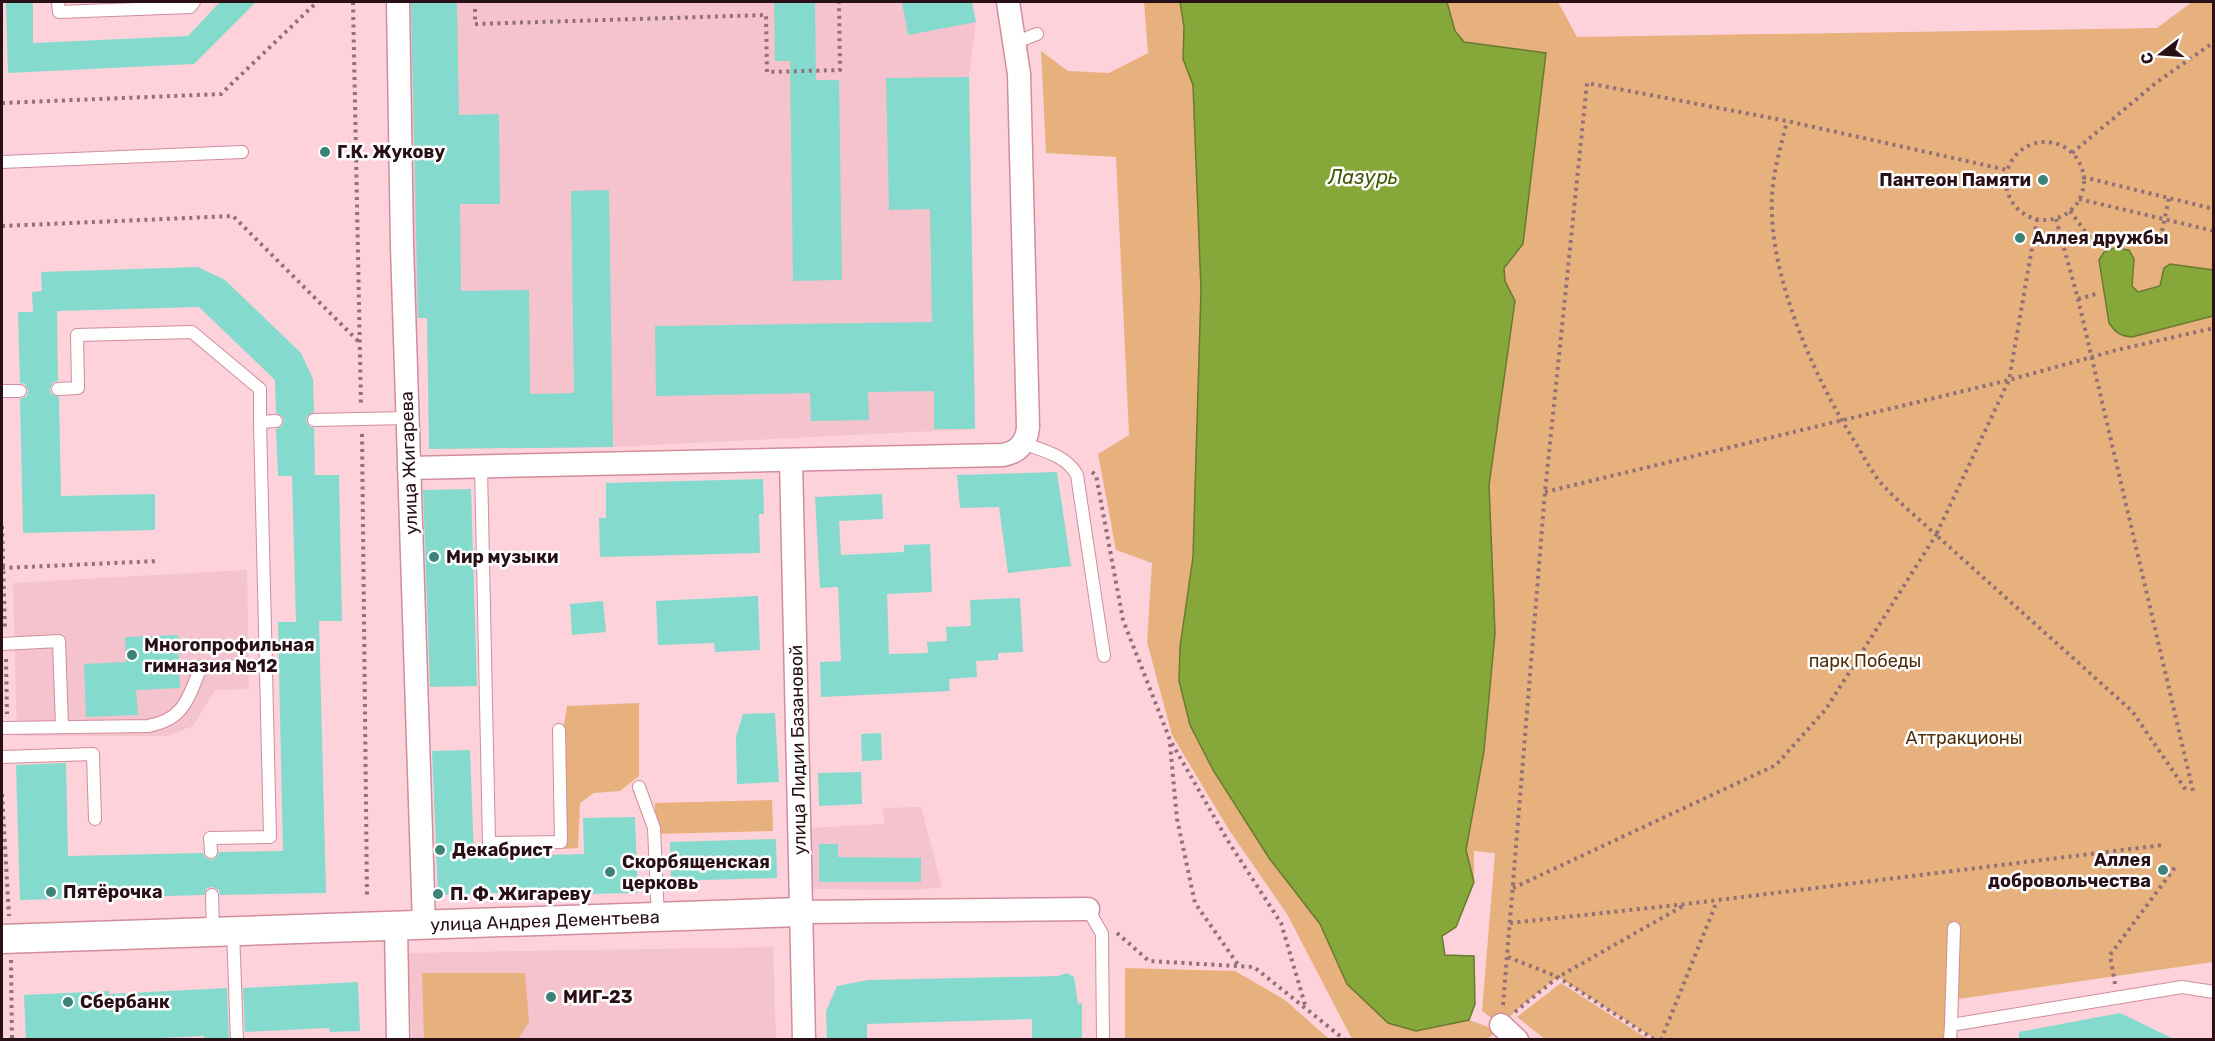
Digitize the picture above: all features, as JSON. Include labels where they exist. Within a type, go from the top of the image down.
[{"type":"street","name":"улица Жигарева","points":[[398,2],[407,418],[424,925]]},
{"type":"street","points":[[409,468],[1002,455],[1011,453],[1023,444],[1028,427],[1019,74],[1008,2]]},
{"type":"street","name":"улица Лидии Базановой","points":[[791,460],[804,1040]]},
{"type":"street","name":"улица Андрея Дементьева","points":[[6,939],[801,912],[1088,909]]},
{"type":"street","points":[[396,926],[398,1040]]},
{"type":"lane","points":[[58,2],[58,12],[190,7],[194,2]]},
{"type":"lane","points":[[1014,43],[1037,34]]},
{"type":"lane","points":[[2,162],[242,153]]},
{"type":"lane","points":[[58,389],[78,388],[77,335],[192,332],[260,389],[270,837],[210,838],[211,852]]},
{"type":"lane","points":[[2,391],[20,391]]},
{"type":"lane","points":[[314,420],[407,418]]},
{"type":"lane","points":[[260,422],[276,421]]},
{"type":"lane","points":[[1023,444],[1063,458],[1072,465],[1077,475],[1104,656]]},
{"type":"lane","points":[[481,467],[489,843],[561,842],[559,730]]},
{"type":"lane","points":[[2,644],[58,641],[62,727]]},
{"type":"lane","points":[[2,728],[148,726],[164,723],[184,708],[201,667],[266,666]]},
{"type":"lane","points":[[2,757],[93,754],[95,819]]},
{"type":"lane","points":[[639,788],[654,828],[658,917]]},
{"type":"lane","points":[[212,895],[223,932],[237,1040]]},
{"type":"lane","points":[[1088,909],[1102,934],[1103,1040]]},
{"type":"lane","points":[[1950,1040],[1954,928]]},
{"type":"lane","points":[[1951,1025],[2182,987],[2214,992]]},
{"type":"path","points":[[2,103],[221,94],[317,2]]},
{"type":"path","points":[[353,2],[361,343],[367,898]]},
{"type":"path","points":[[475,9],[475,24],[766,15],[767,72],[778,72],[840,70],[839,2]]},
{"type":"path","points":[[2072,153],[2157,82],[2214,42]]},
{"type":"path","points":[[1509,1032],[1508,957],[1512,889],[1545,492],[1587,83],[1787,121],[2007,170]]},
{"type":"path","points":[[1787,121],[1777,159],[1772,197],[1774,240],[1787,297],[1808,353],[1841,421],[1880,481],[1936,536],[2132,711],[2191,792],[2092,357],[2056,219]]},
{"type":"path","points":[[2052,143],[2072,153],[2078,160],[2083,177],[2079,199],[2070,211],[2056,219],[2037,219],[2018,210],[2012,201],[2007,192],[2007,170],[2012,160],[2029,145],[2052,143]]},
{"type":"path","points":[[2083,177],[2214,209]]},
{"type":"path","points":[[2162,231],[2169,198]]},
{"type":"path","points":[[2079,199],[2214,231]]},
{"type":"path","points":[[2070,211],[2090,238]]},
{"type":"path","points":[[2,225],[233,216],[361,343]]},
{"type":"path","points":[[1512,889],[1776,765],[1826,709],[1936,536],[2010,380],[2037,219]]},
{"type":"path","points":[[2078,299],[2096,294]]},
{"type":"path","points":[[1545,492],[2010,380],[2092,357],[2214,328]]},
{"type":"path","points":[[1072,465],[1086,468],[1096,475],[1123,620],[1170,740],[1228,841],[1281,923],[1306,1008]]},
{"type":"path","points":[[2,568],[158,561]]},
{"type":"path","points":[[1170,740],[1177,819],[1195,903],[1239,966]]},
{"type":"path","points":[[2,794],[6,939],[12,1040]]},
{"type":"path","points":[[1510,924],[2163,845]]},
{"type":"path","points":[[2118,998],[2110,955],[2176,866]]},
{"type":"path","points":[[1661,1040],[1717,900]]},
{"type":"path","points":[[1509,1032],[1520,1007],[1558,977],[1686,904]]},
{"type":"path","points":[[1088,909],[1149,961],[1254,966],[1345,1040]]},
{"type":"path","points":[[1508,957],[1558,977],[1656,1040]]},
{"type":"shaded area","points":[[407,2],[972,2],[976,22],[969,77],[975,429],[613,447],[429,449],[427,318],[411,318]]},
{"type":"shaded area","name":"Многопрофильная гимназия №12","points":[[247,570],[249,689],[215,690],[193,726],[167,736],[17,736],[13,583]]},
{"type":"shaded area","points":[[921,807],[942,887],[918,890],[813,889],[809,828],[884,824],[883,808]]},
{"type":"shaded area","points":[[773,947],[776,1039],[412,1039],[408,953]]},
{"type":"green space","points":[[1144,2],[1180,2],[1184,27],[1183,59],[1193,85],[1201,290],[1193,557],[1180,647],[1179,681],[1190,725],[1213,770],[1269,858],[1320,924],[1347,985],[1416,1031],[1469,1020],[1500,1031],[1486,1039],[1352,1039],[1287,914],[1229,830],[1172,735],[1147,642],[1152,563],[1116,550],[1098,454],[1129,435],[1116,157],[1046,153],[1041,51],[1068,71],[1109,73],[1148,53]]},
{"type":"green space","name":"парк Победы","points":[[1447,2],[1558,2],[1577,37],[2157,28],[2192,2],[2213,2],[2213,962],[1952,1000],[1950,1039],[1655,1039],[1558,977],[1501,1025],[1482,1011],[1495,853],[1474,851],[1474,882],[1466,850],[1471,823],[1489,485],[1515,302],[1505,281],[1504,268],[1523,244],[1533,164],[1529,150],[1546,53],[1464,42],[1455,31]]},
{"type":"green space","points":[[639,703],[639,776],[620,791],[594,793],[580,803],[578,848],[564,849],[562,738],[567,706]]},
{"type":"green space","points":[[772,800],[773,831],[655,834],[655,803]]},
{"type":"green space","points":[[1125,968],[1235,971],[1285,1000],[1329,1039],[1125,1039]]},
{"type":"green space","points":[[422,973],[525,973],[529,1022],[518,1039],[424,1039]]},
{"type":"green space","points":[[1561,983],[1648,1039],[1545,1039],[1517,1017]]},
{"type":"water","name":"Лазурь","points":[[1180,2],[1447,2],[1455,31],[1464,42],[1546,53],[1523,244],[1504,268],[1505,281],[1515,301],[1489,485],[1495,633],[1484,751],[1466,850],[1474,882],[1456,927],[1442,936],[1445,955],[1474,956],[1475,1004],[1469,1020],[1416,1031],[1388,1023],[1347,984],[1320,924],[1269,858],[1213,770],[1190,725],[1179,681],[1180,647],[1193,557],[1201,290],[1193,85],[1183,59],[1184,27]]},
{"type":"water","points":[[2114,248],[2129,250],[2134,259],[2132,286],[2138,292],[2160,286],[2164,268],[2170,264],[2213,270],[2213,316],[2132,337],[2119,333],[2109,323],[2099,260],[2104,252]]},
{"type":"building","points":[[6,2],[33,2],[33,43],[188,36],[220,2],[256,2],[194,64],[8,73]]},
{"type":"building","points":[[411,2],[457,2],[459,115],[499,114],[500,204],[460,204],[461,291],[529,290],[530,394],[574,393],[571,191],[609,190],[613,447],[429,449],[427,318],[418,318]]},
{"type":"building","points":[[774,2],[815,2],[816,80],[839,80],[842,280],[793,281],[790,61],[775,61]]},
{"type":"building","points":[[902,2],[972,2],[976,22],[908,35]]},
{"type":"building","points":[[969,77],[975,429],[934,429],[934,391],[868,392],[869,420],[811,421],[810,393],[656,396],[655,326],[932,322],[930,209],[889,210],[886,78]]},
{"type":"building","points":[[198,267],[225,280],[301,353],[313,379],[314,412],[307,416],[306,421],[310,427],[314,428],[315,475],[339,475],[342,621],[319,621],[326,893],[220,895],[219,890],[212,887],[207,888],[204,895],[20,900],[16,765],[66,763],[68,856],[203,853],[211,860],[216,858],[219,852],[283,851],[278,622],[296,622],[292,476],[278,476],[276,429],[281,427],[284,421],[282,416],[276,413],[275,380],[199,307],[57,311],[58,381],[53,382],[50,389],[51,394],[59,397],[61,496],[155,494],[155,530],[23,533],[20,399],[27,396],[28,390],[25,384],[20,383],[18,312],[33,312],[32,292],[42,291],[41,272]]},
{"type":"building","points":[[1057,472],[1071,566],[1008,573],[999,507],[960,508],[957,475]]},
{"type":"building","points":[[763,479],[764,514],[759,514],[760,553],[600,557],[599,518],[606,518],[606,483]]},
{"type":"building","points":[[471,489],[477,686],[430,687],[423,490]]},
{"type":"building","points":[[882,494],[883,519],[839,521],[841,555],[904,552],[904,545],[930,544],[932,592],[887,594],[889,654],[928,653],[927,642],[947,641],[946,627],[971,626],[970,600],[1020,598],[1023,652],[998,653],[998,660],[976,661],[977,677],[949,679],[950,691],[821,697],[820,662],[841,661],[838,587],[820,588],[815,497]]},
{"type":"building","points":[[758,596],[760,650],[715,652],[714,643],[658,645],[656,601]]},
{"type":"building","points":[[603,601],[606,632],[572,635],[570,604]]},
{"type":"building","points":[[178,635],[180,688],[136,690],[138,715],[86,717],[84,664],[126,662],[125,637]]},
{"type":"building","points":[[775,713],[779,782],[737,784],[736,737],[743,714]]},
{"type":"building","points":[[881,733],[882,760],[862,761],[861,734]]},
{"type":"building","points":[[470,750],[474,857],[584,854],[583,818],[635,817],[638,893],[585,894],[585,890],[438,895],[432,751]]},
{"type":"building","points":[[861,772],[862,804],[819,806],[818,773]]},
{"type":"building","points":[[776,839],[777,878],[671,881],[670,842]]},
{"type":"building","points":[[819,844],[838,844],[838,857],[921,858],[921,882],[819,882]]},
{"type":"building","points":[[1067,973],[1074,977],[1078,1004],[1082,1003],[1082,1040],[1032,1040],[1032,1019],[867,1024],[867,1040],[827,1040],[826,1011],[837,986],[868,980],[1058,976]]},
{"type":"building","points":[[358,982],[360,1031],[330,1032],[329,1028],[245,1032],[243,988]]},
{"type":"building","points":[[227,988],[229,1040],[205,1040],[204,1036],[120,1040],[26,1040],[24,995],[109,991],[109,994]]},
{"type":"building","points":[[2120,1013],[2176,1040],[2019,1040],[2019,1032]]},
{"type":"place","name":"Г.К. Жукову","points":[[325,152]]},
{"type":"place","name":"Пантеон Памяти","points":[[2043,180]]},
{"type":"place","name":"Аллея дружбы","points":[[2020,238]]},
{"type":"place","name":"Мир музыки","points":[[434,557]]},
{"type":"place","name":"Многопрофильная гимназия №12","points":[[132,655]]},
{"type":"place","name":"Декабрист","points":[[440,850]]},
{"type":"place","name":"Аллея добровольчества","points":[[2163,870]]},
{"type":"place","name":"Скорбященская церковь","points":[[610,872]]},
{"type":"place","name":"Пятёрочка","points":[[51,892]]},
{"type":"place","name":"П. Ф. Жигареву","points":[[438,894]]},
{"type":"place","name":"МИГ-23","points":[[551,997]]},
{"type":"place","name":"Сбербанк","points":[[68,1002]]},
{"type":"park label","name":"Аттракционы","points":[[1964,738]]}]
